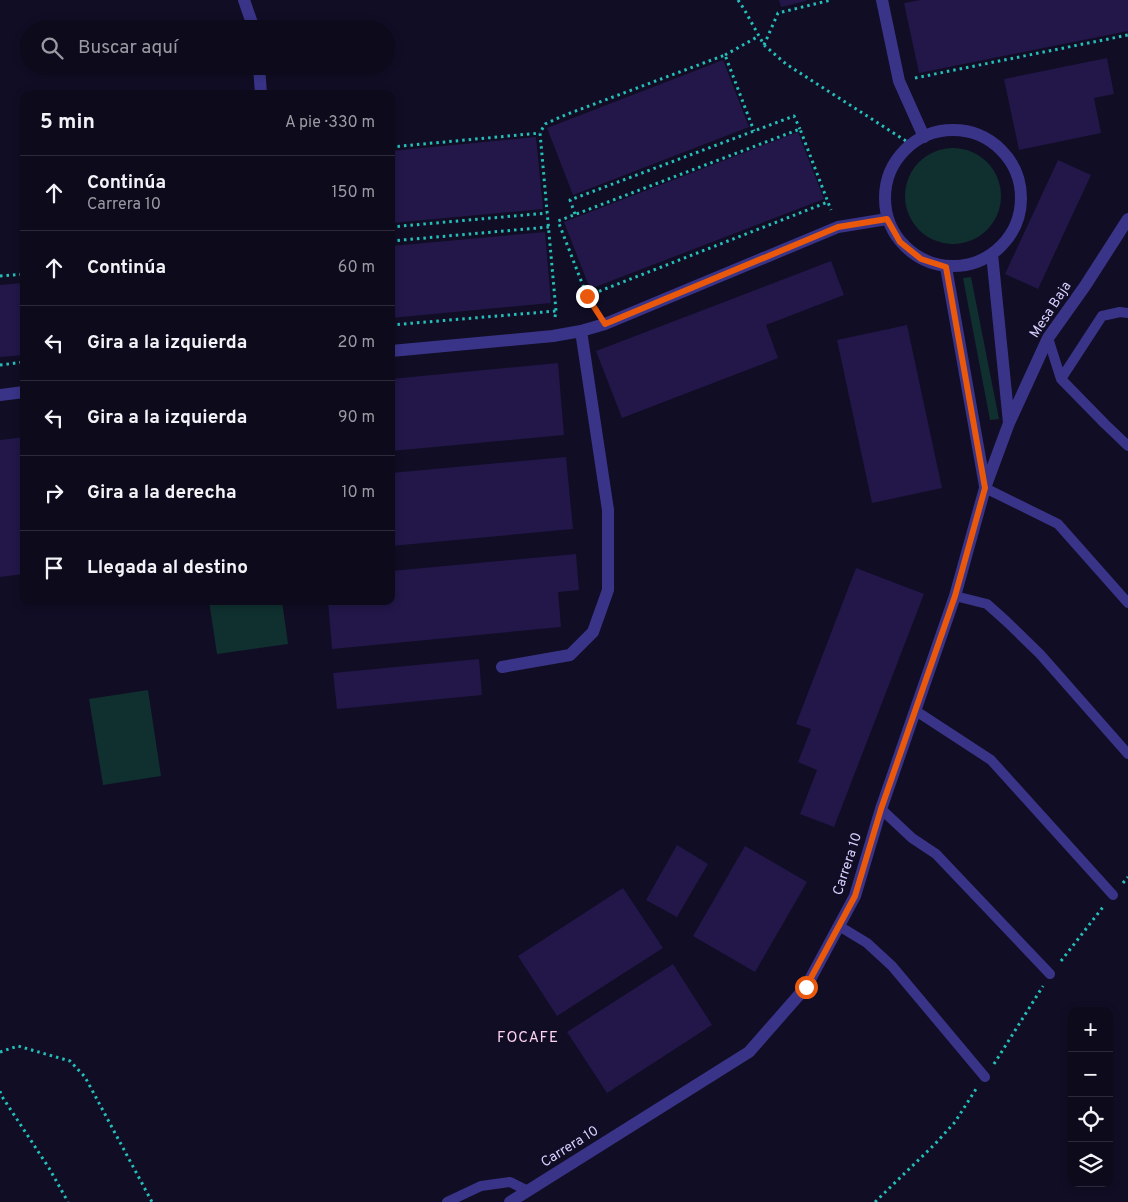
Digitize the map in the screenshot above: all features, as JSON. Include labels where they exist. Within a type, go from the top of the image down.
[{"type":"street","points":[[244,0],[251,20]]},
{"type":"street","points":[[882,0],[899,81],[924,137]]},
{"type":"street","points":[[260,75],[261,90]]},
{"type":"street","points":[[962,130],[987,138],[1007,155],[1020,179],[1022,206],[1014,231],[997,252],[973,264],[946,267],[921,259],[900,242],[887,219],[884,191],[892,165],[911,144],[924,137],[936,132],[962,130]]},
{"type":"street","points":[[395,351],[553,336],[581,331],[605,324],[838,227],[887,219]]},
{"type":"street","name":"Mesa Baja","points":[[1009,423],[1048,338],[1085,286],[1128,219]]},
{"type":"street","points":[[992,254],[1009,423]]},
{"type":"street","points":[[946,267],[985,488]]},
{"type":"street","points":[[502,667],[570,655],[593,632],[608,590],[608,510],[581,331]]},
{"type":"street","points":[[0,395],[20,392]]},
{"type":"street","name":"Carrera 10","points":[[510,1202],[749,1052],[806,987],[855,896],[881,809],[955,596],[985,488],[1009,423]]},
{"type":"lane","points":[[1061,379],[1102,316],[1120,312],[1128,313]]},
{"type":"lane","points":[[1048,338],[1061,379],[1128,446]]},
{"type":"lane","points":[[985,488],[1058,524],[1128,603]]},
{"type":"lane","points":[[955,596],[987,604],[1006,620],[1040,654],[1128,754]]},
{"type":"lane","points":[[916,711],[991,760],[1113,895]]},
{"type":"lane","points":[[881,809],[912,838],[936,854],[1050,974]]},
{"type":"lane","points":[[839,926],[866,943],[892,966],[985,1077]]},
{"type":"lane","points":[[447,1202],[481,1186],[510,1182],[528,1191]]},
{"type":"path","points":[[738,0],[764,45],[786,64],[911,144]]},
{"type":"path","points":[[742,0],[744,9]]},
{"type":"path","points":[[764,45],[778,13],[831,0]]},
{"type":"path","points":[[899,81],[1128,35]]},
{"type":"path","points":[[553,336],[556,311],[540,133],[545,124],[725,55],[759,36]]},
{"type":"path","points":[[725,55],[754,131]]},
{"type":"path","points":[[575,214],[570,200],[794,116],[838,227]]},
{"type":"path","points":[[605,324],[587,296],[558,220],[800,129]]},
{"type":"path","points":[[395,147],[540,133]]},
{"type":"path","points":[[587,296],[828,202]]},
{"type":"path","points":[[395,227],[547,213]]},
{"type":"path","points":[[395,242],[548,227]]},
{"type":"path","points":[[0,276],[20,274]]},
{"type":"path","points":[[395,325],[556,311]]},
{"type":"path","points":[[0,365],[20,362]]},
{"type":"path","points":[[875,1202],[955,1122],[997,1061],[1050,974],[1128,877]]},
{"type":"path","points":[[0,1052],[18,1046],[70,1061],[85,1077],[152,1202]]},
{"type":"path","points":[[0,1091],[49,1168],[68,1202]]},
{"type":"green space","points":[[953,148],[971,152],[987,162],[997,178],[1001,196],[997,214],[987,230],[971,240],[953,244],[935,240],[919,230],[909,214],[905,196],[909,178],[919,162],[935,152]]},
{"type":"green space","points":[[971,277],[999,419],[990,420],[963,278]]},
{"type":"green space","points":[[210,605],[283,605],[288,644],[217,654]]},
{"type":"green space","points":[[148,690],[161,776],[103,785],[89,699]]},
{"type":"building","points":[[779,0],[806,0],[806,1],[781,7]]},
{"type":"building","points":[[920,0],[1128,0],[1128,31],[919,73],[904,3]]},
{"type":"building","points":[[1107,58],[1114,94],[1094,98],[1101,133],[1019,150],[1004,79]]},
{"type":"building","points":[[723,60],[749,127],[573,195],[547,128]]},
{"type":"building","points":[[798,132],[824,199],[590,289],[564,222]]},
{"type":"building","points":[[536,137],[543,209],[395,223],[395,151]]},
{"type":"building","points":[[1058,160],[1091,175],[1038,289],[1005,274]]},
{"type":"building","points":[[545,232],[551,303],[395,318],[395,246]]},
{"type":"building","points":[[831,261],[844,295],[766,325],[778,358],[622,418],[596,351]]},
{"type":"building","points":[[20,283],[20,355],[0,357],[0,285]]},
{"type":"building","points":[[907,325],[942,488],[872,503],[837,340]]},
{"type":"building","points":[[558,363],[564,435],[395,451],[395,379]]},
{"type":"building","points":[[20,438],[20,574],[0,577],[0,440]]},
{"type":"building","points":[[566,457],[573,529],[395,546],[395,473]]},
{"type":"building","points":[[576,554],[579,590],[558,592],[561,627],[332,649],[328,605],[395,605],[395,571]]},
{"type":"building","points":[[856,568],[924,594],[834,827],[800,814],[817,770],[798,762],[811,729],[796,724]]},
{"type":"building","points":[[479,659],[482,695],[337,709],[333,673]]},
{"type":"building","points":[[677,845],[708,864],[677,917],[646,900]]},
{"type":"building","points":[[745,846],[807,882],[755,972],[693,936]]},
{"type":"building","points":[[623,888],[663,948],[557,1016],[518,956]]},
{"type":"building","points":[[673,964],[712,1025],[607,1093],[567,1032]]},
{"type":"district","name":"FOCAFE","points":[[528,1038]]},
{"type":"route","points":[[587,296],[605,324],[838,227],[887,219],[900,242],[921,259],[946,267],[985,488],[955,596],[881,809],[855,896],[806,987]]}]
